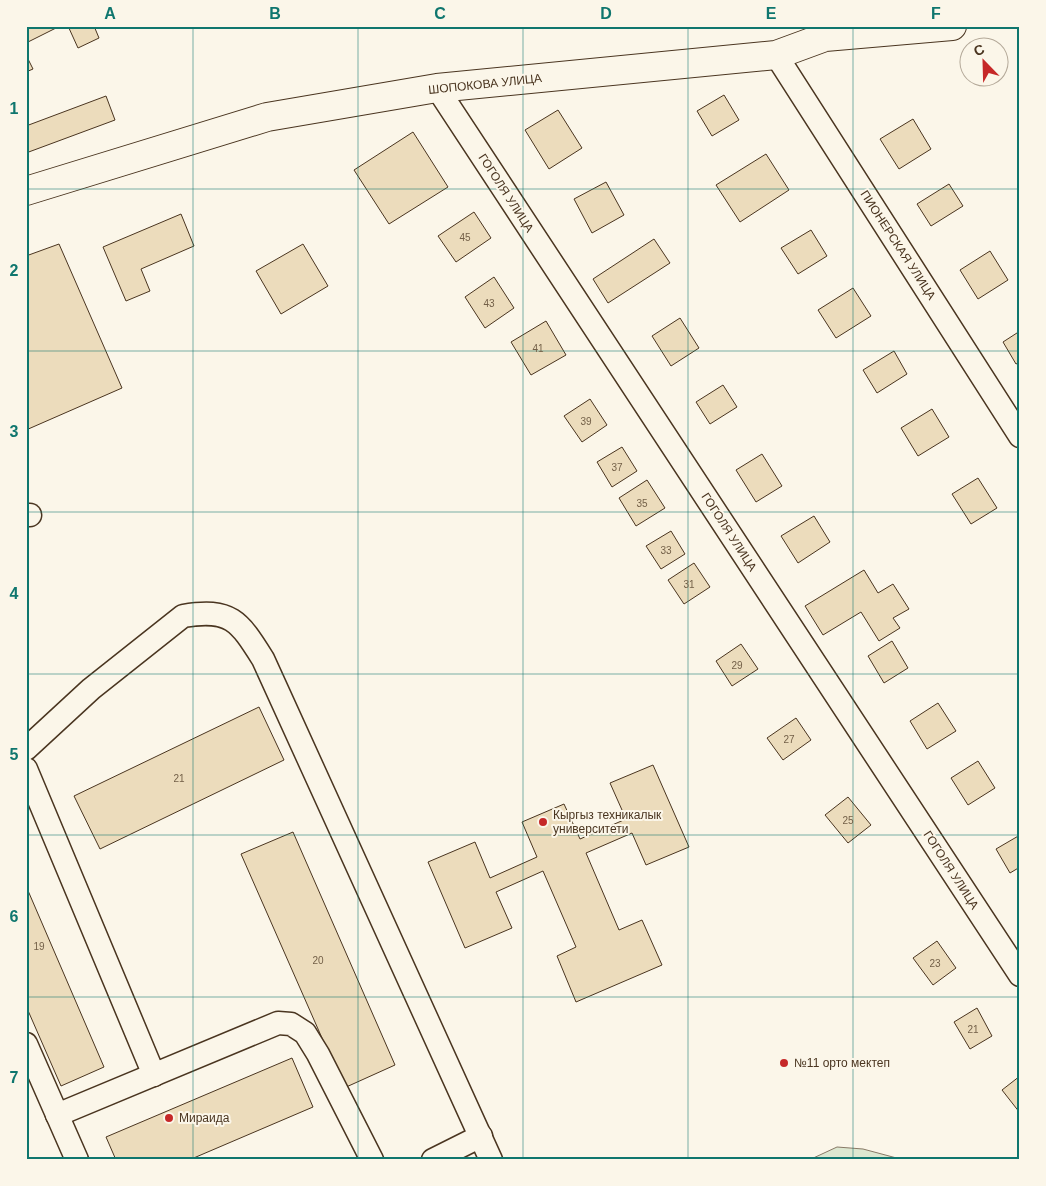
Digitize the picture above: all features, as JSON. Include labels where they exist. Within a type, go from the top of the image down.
[{"type":"street","name":"ШОПОКОВА УЛИЦА","points":[[26,191],[267,117],[437,88],[776,55],[823,32],[952,26]]},
{"type":"street","name":"ПИОНЕРСКАЯ УЛИЦА","points":[[776,55],[1020,436]]},
{"type":"street","name":"ГОГОЛЯ УЛИЦА","points":[[437,88],[1020,975]]},
{"type":"street","points":[[26,749],[91,689],[183,616],[200,613],[217,614],[233,619],[246,632],[263,659],[491,1160]]},
{"type":"street","points":[[26,769],[154,1075]]},
{"type":"street","points":[[56,1115],[278,1023],[291,1024],[305,1033],[318,1054],[372,1160]]},
{"type":"street","points":[[26,1044],[77,1160]]},
{"type":"street","points":[[433,1160],[480,1136]]},
{"type":"green space","points":[[837,1147],[863,1149],[904,1160],[809,1160]]},
{"type":"building","points":[[26,26],[60,26],[26,43]]},
{"type":"building","points":[[68,26],[94,26],[99,38],[78,48]]},
{"type":"building","points":[[26,55],[33,69],[26,72]]},
{"type":"building","points":[[724,95],[739,120],[712,136],[697,111]]},
{"type":"building","points":[[106,96],[115,120],[26,153],[26,126]]},
{"type":"building","points":[[558,110],[582,148],[549,169],[525,130]]},
{"type":"building","points":[[913,119],[931,149],[899,169],[880,139]]},
{"type":"building","points":[[413,132],[448,187],[389,224],[354,170]]},
{"type":"building","points":[[766,154],[789,190],[740,222],[716,185]]},
{"type":"building","points":[[606,182],[624,215],[592,233],[574,199]]},
{"type":"building","points":[[949,184],[963,206],[931,226],[917,204]]},
{"type":"building","points":[[474,212],[491,238],[456,262],[438,236]]},
{"type":"building","points":[[181,214],[194,246],[141,269],[150,291],[126,301],[103,247]]},
{"type":"building","points":[[811,230],[827,256],[798,274],[781,248]]},
{"type":"building","points":[[654,239],[670,263],[608,303],[593,279]]},
{"type":"building","points":[[59,244],[122,388],[26,430],[26,256]]},
{"type":"building","points":[[303,244],[328,286],[281,314],[256,271]]},
{"type":"building","points":[[990,251],[1008,280],[978,299],[960,270]]},
{"type":"building","points":[[494,277],[514,308],[485,328],[465,297]]},
{"type":"building","points":[[853,288],[871,316],[836,338],[818,310]]},
{"type":"building","points":[[680,318],[699,348],[671,366],[652,336]]},
{"type":"building","points":[[546,321],[566,355],[531,375],[511,342]]},
{"type":"building","points":[[1020,331],[1020,362],[1016,364],[1003,342]]},
{"type":"building","points":[[894,351],[907,374],[877,393],[863,370]]},
{"type":"building","points":[[723,385],[737,407],[710,424],[696,402]]},
{"type":"building","points":[[590,399],[607,425],[582,442],[564,416]]},
{"type":"building","points":[[932,409],[949,437],[918,456],[901,428]]},
{"type":"building","points":[[622,447],[637,471],[612,487],[597,462]]},
{"type":"building","points":[[762,454],[782,486],[756,502],[736,470]]},
{"type":"building","points":[[978,478],[997,508],[971,524],[952,494]]},
{"type":"building","points":[[647,480],[665,508],[636,526],[619,498]]},
{"type":"building","points":[[814,516],[830,542],[798,563],[781,536]]},
{"type":"building","points":[[671,531],[685,554],[661,569],[646,546]]},
{"type":"building","points":[[694,563],[710,587],[684,604],[668,580]]},
{"type":"building","points":[[864,570],[878,593],[893,584],[909,609],[893,618],[900,628],[879,641],[861,612],[823,635],[805,606]]},
{"type":"building","points":[[892,641],[908,668],[884,683],[868,656]]},
{"type":"building","points":[[741,644],[758,669],[732,686],[716,661]]},
{"type":"building","points":[[938,703],[956,731],[927,749],[910,721]]},
{"type":"building","points":[[259,707],[284,760],[100,849],[74,796]]},
{"type":"building","points":[[796,718],[811,740],[783,760],[767,738]]},
{"type":"building","points":[[978,761],[995,788],[968,805],[951,778]]},
{"type":"building","points":[[653,765],[689,847],[646,865],[632,833],[586,853],[619,930],[642,920],[662,965],[576,1002],[557,956],[576,947],[543,871],[496,892],[512,928],[465,948],[428,862],[475,842],[490,878],[537,857],[522,822],[564,804],[580,839],[626,819],[610,783]]},
{"type":"building","points":[[848,797],[871,825],[848,843],[825,815]]},
{"type":"building","points":[[293,832],[395,1065],[344,1088],[241,854]]},
{"type":"building","points":[[1020,835],[1020,867],[1010,873],[996,849]]},
{"type":"building","points":[[26,886],[104,1067],[61,1086],[26,1006]]},
{"type":"building","points":[[937,941],[956,968],[933,985],[913,958]]},
{"type":"building","points":[[977,1008],[992,1036],[970,1049],[954,1022]]},
{"type":"building","points":[[292,1058],[313,1107],[189,1160],[116,1160],[106,1137]]},
{"type":"building","points":[[1020,1076],[1020,1113],[1002,1090]]},
{"type":"place","name":"Кыргыз техникалык университети","points":[[543,822]]},
{"type":"place","name":"№11 орто мектеп","points":[[784,1063]]},
{"type":"place","name":"Мираида","points":[[169,1118]]}]
